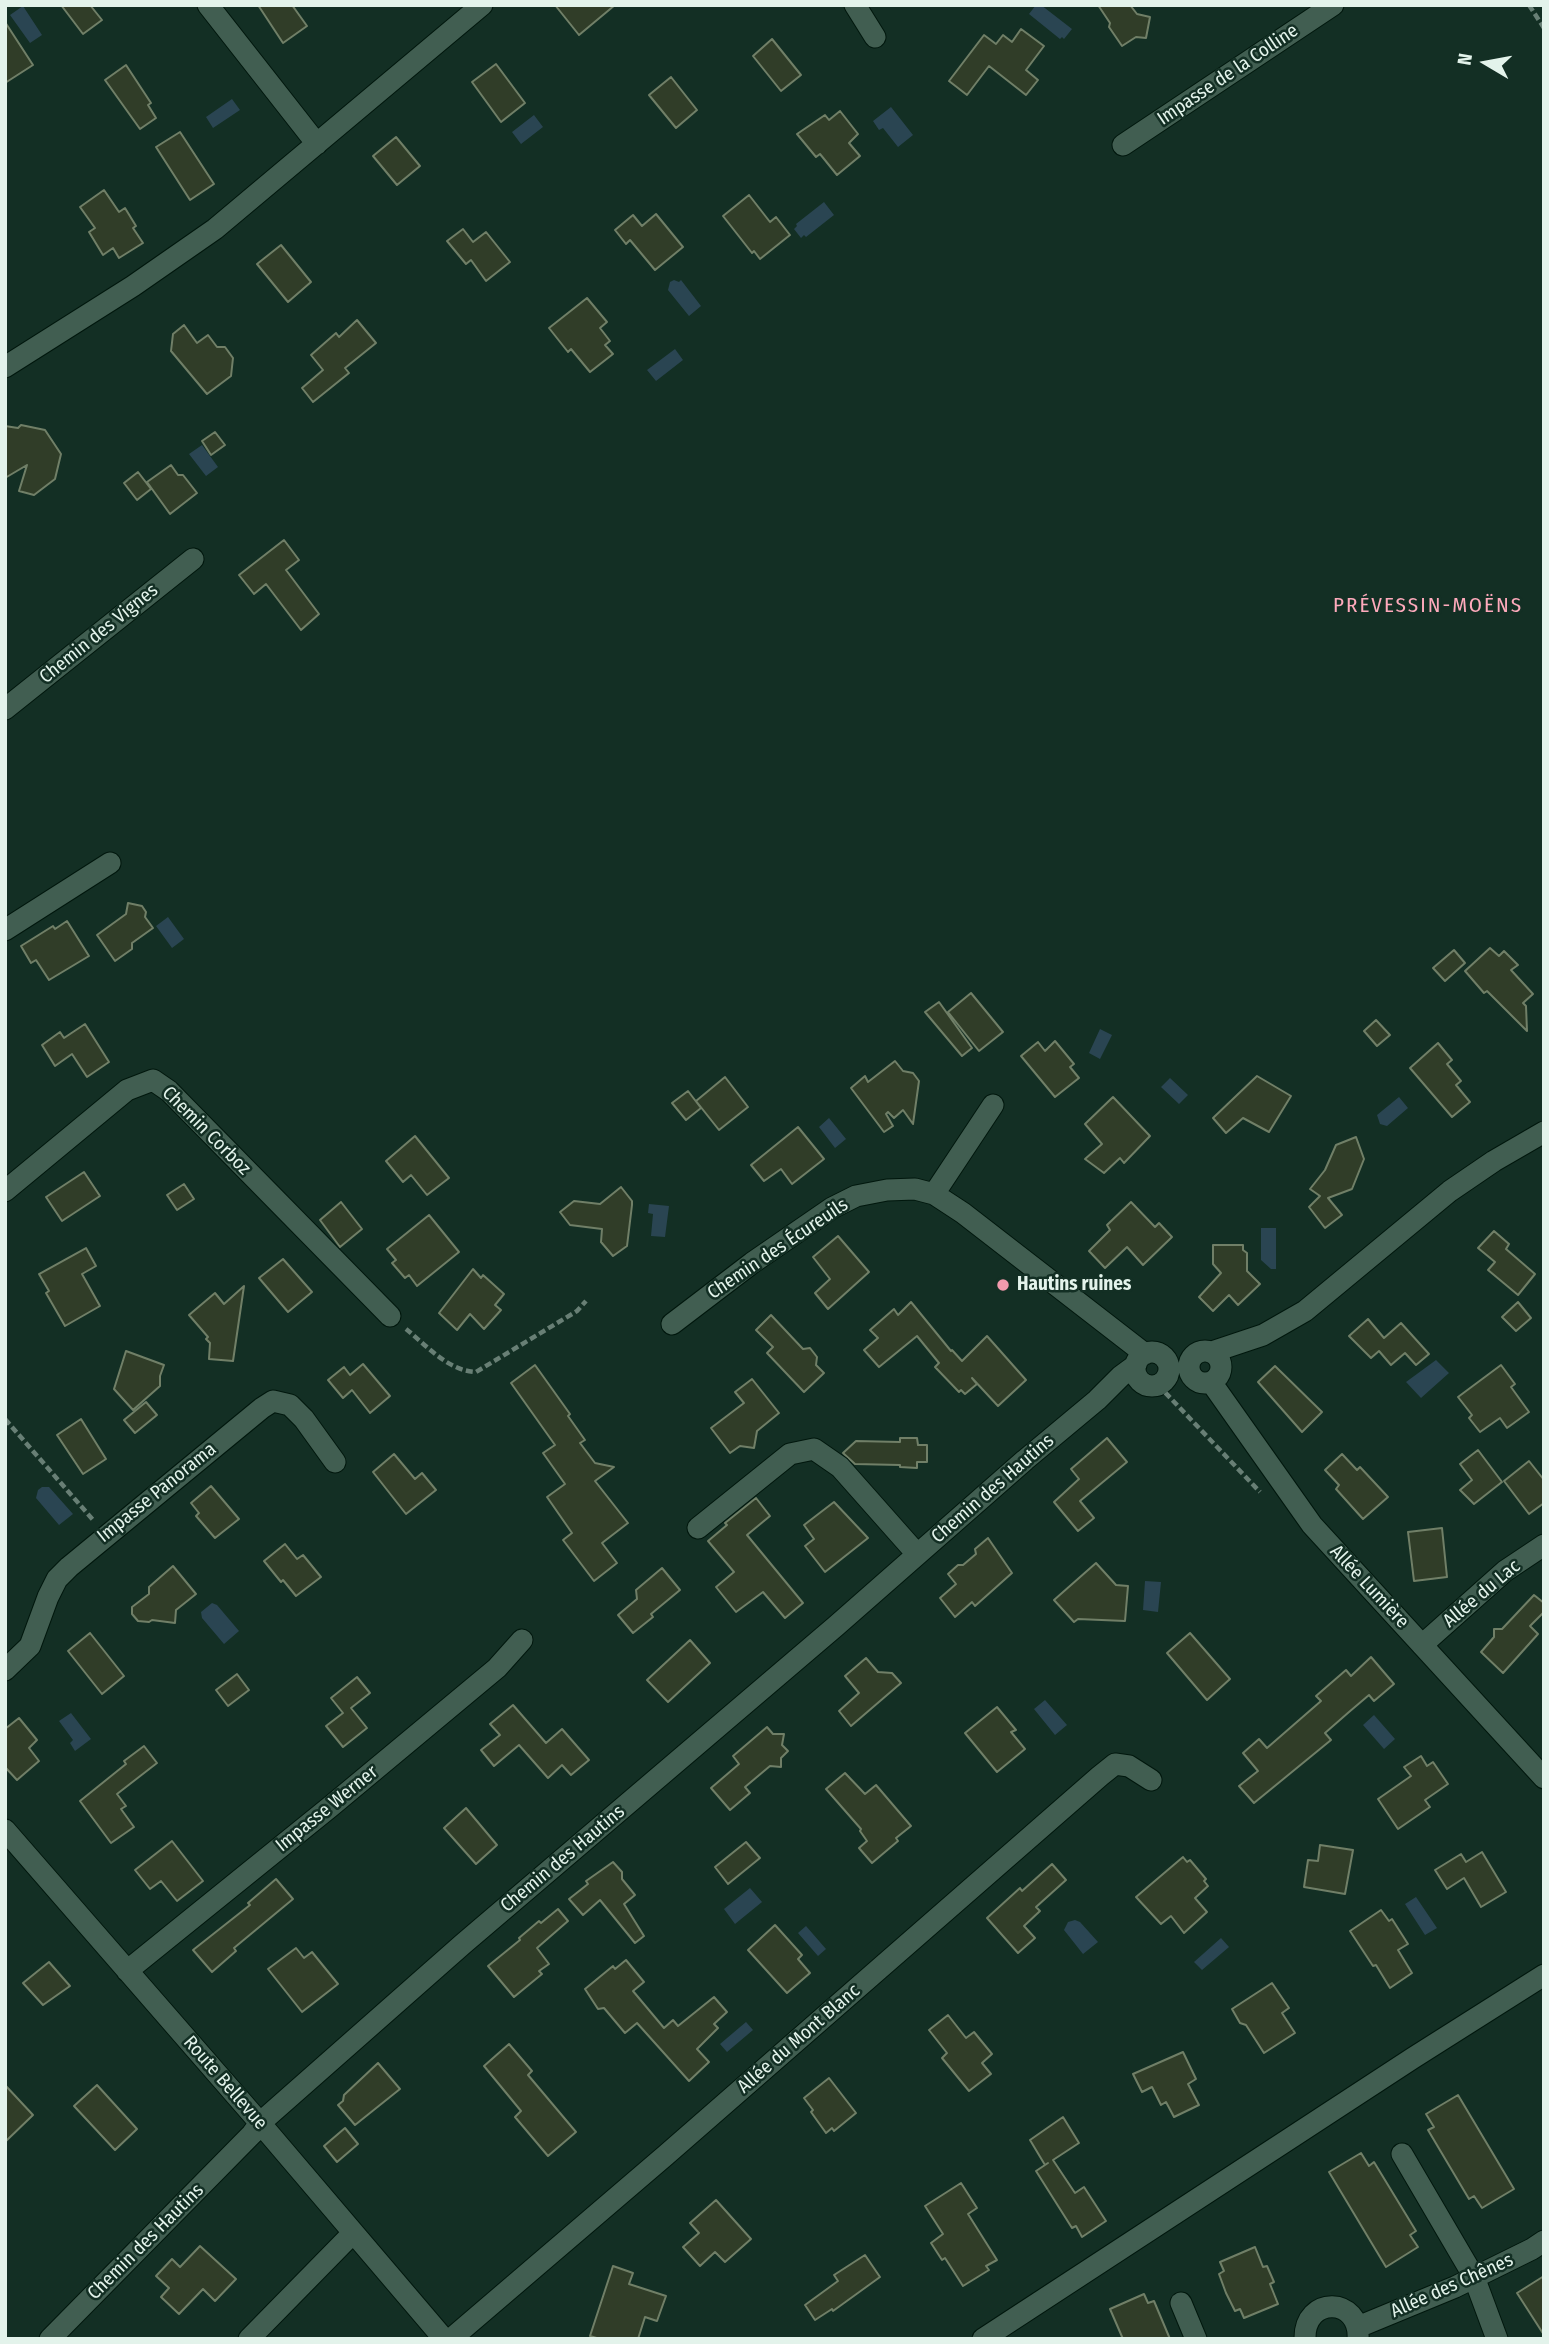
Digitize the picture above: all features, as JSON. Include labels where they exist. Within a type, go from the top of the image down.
[{"type":"street","points":[[208,5],[317,144]]},
{"type":"street","points":[[5,367],[133,286],[215,229],[482,5]]},
{"type":"street","points":[[855,5],[875,37]]},
{"type":"street","name":"Impasse de la Colline","points":[[1124,145],[1334,5]]},
{"type":"street","name":"Chemin des Vignes","points":[[5,709],[193,559]]},
{"type":"street","points":[[5,930],[110,863]]},
{"type":"street","name":"Chemin Corboz","points":[[5,1191],[127,1090],[153,1080],[169,1091],[390,1316]]},
{"type":"street","points":[[933,1194],[993,1105]]},
{"type":"street","name":"Chemin des Hautins","points":[[1151,1371],[1210,1371],[1263,1335],[1305,1311],[1450,1191],[1493,1161],[1544,1132]]},
{"type":"street","name":"Chemin des Écureuils","points":[[672,1324],[752,1263],[832,1208],[856,1196],[887,1189],[915,1189],[933,1194],[963,1213],[1151,1371]]},
{"type":"street","name":"Chemin des Hautins","points":[[50,2339],[260,2123],[463,1944],[1025,1460],[1097,1400],[1151,1371],[1201,1350],[1210,1371]]},
{"type":"street","name":"Allée Lumière","points":[[1210,1371],[1312,1525],[1544,1778]]},
{"type":"street","name":"Impasse Panorama","points":[[5,1670],[30,1646],[57,1579],[105,1536],[273,1401],[290,1405],[304,1419],[335,1462]]},
{"type":"street","points":[[698,1528],[790,1454],[814,1449],[840,1467],[917,1554]]},
{"type":"street","name":"Allée du Lac","points":[[1422,1644],[1505,1571],[1544,1545]]},
{"type":"street","name":"Impasse Werner","points":[[127,1972],[330,1808],[486,1677],[523,1640]]},
{"type":"street","name":"Allée du Mont Blanc","points":[[451,2339],[1115,1764],[1129,1766],[1151,1780]]},
{"type":"street","name":"Route Bellevue","points":[[5,1830],[444,2339]]},
{"type":"street","points":[[983,2339],[1544,1975]]},
{"type":"street","points":[[1402,2154],[1474,2277],[1497,2339]]},
{"type":"street","points":[[249,2339],[353,2233]]},
{"type":"street","name":"Allée des Chênes","points":[[1305,2339],[1305,2329],[1310,2317],[1319,2309],[1331,2306],[1343,2308],[1352,2316],[1358,2333],[1544,2241]]},
{"type":"street","points":[[1181,2303],[1196,2339]]},
{"type":"path","points":[[1529,5],[1544,27]]},
{"type":"path","points":[[390,1316],[449,1364],[476,1372],[577,1311],[586,1301]]},
{"type":"path","points":[[1151,1371],[1266,1499]]},
{"type":"path","points":[[5,1419],[105,1536]]},
{"type":"water","points":[[1036,5],[1041,5],[1072,29],[1064,39],[1060,39],[1029,14]]},
{"type":"water","points":[[23,6],[42,35],[30,43],[10,15]]},
{"type":"water","points":[[232,99],[240,110],[213,128],[206,117]]},
{"type":"water","points":[[891,107],[913,135],[898,147],[883,128],[879,130],[873,121]]},
{"type":"water","points":[[534,115],[543,127],[521,144],[512,132]]},
{"type":"water","points":[[824,202],[834,215],[801,238],[794,229],[796,224]]},
{"type":"water","points":[[681,280],[701,306],[689,316],[668,290],[670,282]]},
{"type":"water","points":[[675,349],[683,360],[656,381],[647,370]]},
{"type":"water","points":[[202,445],[218,467],[206,476],[189,454]]},
{"type":"water","points":[[168,917],[184,939],[172,948],[156,926]]},
{"type":"water","points":[[1100,1029],[1112,1035],[1100,1059],[1089,1053]]},
{"type":"water","points":[[1170,1078],[1188,1095],[1179,1104],[1161,1087]]},
{"type":"water","points":[[1399,1097],[1408,1108],[1387,1126],[1380,1124],[1377,1115]]},
{"type":"water","points":[[829,1118],[846,1139],[835,1148],[819,1127]]},
{"type":"water","points":[[649,1204],[669,1206],[665,1237],[651,1236],[653,1214],[648,1213]]},
{"type":"water","points":[[1261,1228],[1276,1228],[1276,1269],[1271,1269],[1261,1260]]},
{"type":"water","points":[[1436,1360],[1449,1373],[1421,1398],[1406,1382]]},
{"type":"water","points":[[42,1487],[49,1487],[73,1514],[59,1525],[36,1498]]},
{"type":"water","points":[[1145,1581],[1161,1582],[1158,1612],[1143,1610]]},
{"type":"water","points":[[212,1603],[217,1605],[239,1631],[224,1644],[202,1618],[201,1612]]},
{"type":"water","points":[[1045,1700],[1067,1725],[1055,1735],[1034,1709]]},
{"type":"water","points":[[71,1713],[91,1739],[75,1751],[70,1743],[73,1740],[59,1721]]},
{"type":"water","points":[[1374,1715],[1395,1739],[1384,1749],[1363,1725]]},
{"type":"water","points":[[750,1888],[762,1902],[735,1924],[724,1909]]},
{"type":"water","points":[[1416,1897],[1437,1928],[1425,1935],[1405,1904]]},
{"type":"water","points":[[1075,1920],[1098,1942],[1083,1954],[1064,1930],[1068,1922]]},
{"type":"water","points":[[806,1926],[826,1949],[818,1956],[798,1933]]},
{"type":"water","points":[[1221,1938],[1229,1947],[1202,1970],[1194,1962]]},
{"type":"water","points":[[746,2022],[753,2030],[727,2052],[720,2044]]},
{"type":"building","points":[[61,5],[90,5],[102,20],[83,34]]},
{"type":"building","points":[[258,5],[292,5],[307,26],[283,43]]},
{"type":"building","points":[[555,5],[615,5],[579,35]]},
{"type":"building","points":[[1098,5],[1130,5],[1137,14],[1150,17],[1146,38],[1136,37],[1122,46]]},
{"type":"building","points":[[5,22],[33,65],[5,83]]},
{"type":"building","points":[[1021,29],[1044,46],[1026,70],[1038,80],[1026,95],[989,66],[967,95],[949,81],[984,35],[996,44],[1003,35],[1012,42]]},
{"type":"building","points":[[772,39],[801,75],[781,91],[753,56]]},
{"type":"building","points":[[496,64],[525,103],[501,122],[472,82]]},
{"type":"building","points":[[126,65],[151,103],[148,105],[156,118],[140,129],[105,80]]},
{"type":"building","points":[[671,77],[697,110],[676,128],[649,95]]},
{"type":"building","points":[[840,111],[858,134],[849,143],[860,156],[837,175],[820,154],[816,157],[797,134],[825,115],[829,120]]},
{"type":"building","points":[[180,132],[214,184],[190,200],[156,147]]},
{"type":"building","points":[[396,137],[420,166],[397,185],[373,156]]},
{"type":"building","points":[[104,190],[119,212],[125,208],[143,243],[119,258],[113,248],[103,255],[89,232],[95,228],[80,207]]},
{"type":"building","points":[[749,195],[770,222],[776,217],[790,235],[760,259],[754,251],[752,253],[723,216]]},
{"type":"building","points":[[656,214],[683,247],[655,270],[630,240],[626,244],[615,230],[633,215],[642,226]]},
{"type":"building","points":[[463,229],[473,242],[486,232],[510,262],[486,281],[471,260],[466,264],[447,241]]},
{"type":"building","points":[[281,245],[311,282],[288,302],[257,264]]},
{"type":"building","points":[[587,298],[607,322],[600,328],[610,341],[605,345],[613,354],[590,372],[571,349],[568,352],[549,328]]},
{"type":"building","points":[[357,320],[376,343],[345,368],[349,373],[313,402],[302,388],[323,370],[311,355],[336,333],[339,337]]},
{"type":"building","points":[[184,325],[197,343],[208,335],[217,347],[225,347],[233,358],[231,376],[207,394],[171,351],[173,334]]},
{"type":"building","points":[[21,425],[45,430],[61,454],[55,479],[34,495],[19,491],[27,465],[5,478],[5,426],[18,428]]},
{"type":"building","points":[[215,432],[225,445],[211,455],[202,441]]},
{"type":"building","points":[[171,465],[197,493],[170,514],[147,482]]},
{"type":"building","points":[[138,472],[151,489],[137,500],[124,483]]},
{"type":"building","points":[[284,540],[299,560],[286,570],[319,614],[301,630],[266,584],[254,594],[239,575]]},
{"type":"building","points":[[128,903],[142,906],[146,912],[145,917],[153,928],[132,943],[132,949],[115,961],[97,935],[126,914]]},
{"type":"building","points":[[67,921],[89,956],[49,980],[36,960],[31,963],[21,946],[53,926],[55,929]]},
{"type":"building","points":[[1490,948],[1499,956],[1504,951],[1518,965],[1511,970],[1533,994],[1523,1003],[1526,1006],[1527,1031],[1487,991],[1484,993],[1465,971]]},
{"type":"building","points":[[1454,950],[1465,963],[1445,981],[1433,968]]},
{"type":"building","points":[[971,993],[1003,1032],[979,1051],[948,1012]]},
{"type":"building","points":[[939,1002],[972,1048],[962,1056],[925,1012]]},
{"type":"building","points":[[1376,1020],[1390,1035],[1377,1046],[1364,1031]]},
{"type":"building","points":[[85,1024],[109,1062],[87,1077],[72,1054],[55,1066],[42,1045],[60,1032],[64,1038]]},
{"type":"building","points":[[1055,1041],[1074,1064],[1070,1067],[1079,1078],[1055,1097],[1021,1056],[1038,1042],[1045,1051]]},
{"type":"building","points":[[1438,1043],[1452,1060],[1447,1064],[1461,1081],[1456,1085],[1470,1102],[1452,1117],[1410,1068]]},
{"type":"building","points":[[895,1061],[903,1071],[913,1073],[919,1081],[913,1124],[903,1110],[894,1118],[888,1112],[886,1114],[893,1126],[884,1132],[851,1088],[865,1076],[868,1082]]},
{"type":"building","points":[[1257,1076],[1291,1096],[1269,1132],[1243,1118],[1226,1133],[1213,1118]]},
{"type":"building","points":[[725,1077],[748,1107],[719,1130],[696,1101]]},
{"type":"building","points":[[688,1091],[701,1108],[686,1120],[672,1103]]},
{"type":"building","points":[[1113,1097],[1150,1136],[1124,1163],[1120,1158],[1104,1173],[1085,1159],[1102,1144],[1085,1124]]},
{"type":"building","points":[[798,1127],[824,1159],[792,1184],[781,1169],[764,1181],[751,1165]]},
{"type":"building","points":[[415,1136],[449,1178],[427,1195],[411,1175],[403,1182],[386,1161]]},
{"type":"building","points":[[1356,1137],[1364,1159],[1352,1189],[1328,1198],[1342,1215],[1325,1228],[1309,1207],[1320,1196],[1310,1189],[1325,1170],[1336,1145]]},
{"type":"building","points":[[84,1172],[100,1196],[62,1221],[46,1197]]},
{"type":"building","points":[[184,1184],[194,1199],[177,1210],[167,1195]]},
{"type":"building","points":[[621,1187],[632,1205],[627,1246],[613,1256],[601,1242],[602,1229],[570,1225],[560,1212],[574,1201],[600,1204]]},
{"type":"building","points":[[341,1202],[362,1229],[340,1247],[320,1220]]},
{"type":"building","points":[[1131,1202],[1155,1227],[1159,1223],[1172,1237],[1143,1265],[1127,1247],[1105,1268],[1089,1251],[1110,1230],[1107,1225]]},
{"type":"building","points":[[429,1215],[459,1252],[417,1286],[409,1275],[405,1278],[392,1263],[396,1260],[387,1249]]},
{"type":"building","points":[[1494,1231],[1509,1244],[1506,1249],[1535,1274],[1518,1295],[1488,1270],[1495,1262],[1478,1248]]},
{"type":"building","points":[[838,1236],[869,1272],[828,1309],[815,1293],[830,1279],[813,1257]]},
{"type":"building","points":[[1213,1245],[1243,1245],[1243,1250],[1247,1253],[1247,1271],[1260,1284],[1238,1305],[1229,1295],[1213,1311],[1199,1297],[1221,1273],[1213,1264]]},
{"type":"building","points":[[86,1248],[96,1266],[82,1274],[100,1306],[65,1326],[46,1293],[49,1291],[39,1274]]},
{"type":"building","points":[[283,1259],[312,1292],[288,1312],[259,1278]]},
{"type":"building","points":[[473,1269],[504,1294],[495,1305],[501,1310],[484,1329],[470,1314],[457,1330],[439,1313]]},
{"type":"building","points":[[244,1286],[233,1361],[209,1359],[208,1337],[189,1315],[215,1293],[224,1304]]},
{"type":"building","points":[[911,1302],[962,1361],[987,1336],[1026,1380],[998,1406],[972,1378],[977,1384],[965,1394],[961,1390],[959,1392],[935,1367],[939,1363],[917,1336],[879,1367],[864,1350],[878,1338],[870,1330],[894,1309],[898,1315]]},
{"type":"building","points":[[1518,1302],[1531,1318],[1516,1331],[1502,1317]]},
{"type":"building","points":[[771,1315],[803,1349],[810,1348],[817,1357],[816,1365],[824,1373],[804,1392],[767,1353],[773,1347],[756,1330]]},
{"type":"building","points":[[1368,1319],[1384,1338],[1401,1323],[1429,1354],[1416,1365],[1405,1353],[1391,1365],[1379,1351],[1371,1358],[1349,1336]]},
{"type":"building","points":[[126,1351],[164,1365],[160,1386],[133,1410],[114,1389]]},
{"type":"building","points":[[363,1364],[390,1396],[370,1413],[352,1390],[343,1398],[328,1380],[344,1367],[350,1375]]},
{"type":"building","points":[[535,1365],[570,1414],[568,1416],[585,1440],[580,1443],[595,1463],[614,1467],[595,1481],[628,1523],[602,1543],[617,1563],[594,1581],[563,1540],[572,1533],[547,1497],[565,1484],[543,1453],[555,1445],[511,1383]]},
{"type":"building","points":[[1501,1365],[1515,1384],[1511,1387],[1529,1412],[1507,1428],[1500,1418],[1480,1432],[1469,1418],[1472,1415],[1458,1397]]},
{"type":"building","points":[[1275,1366],[1322,1412],[1302,1432],[1258,1382]]},
{"type":"building","points":[[752,1379],[779,1413],[757,1431],[754,1448],[740,1446],[730,1453],[711,1428],[744,1403],[735,1392]]},
{"type":"building","points":[[146,1402],[157,1415],[135,1433],[124,1420]]},
{"type":"building","points":[[81,1419],[106,1459],[83,1474],[57,1435]]},
{"type":"building","points":[[900,1438],[917,1438],[918,1445],[927,1445],[927,1462],[917,1462],[917,1468],[855,1464],[843,1453],[856,1441],[900,1442]]},
{"type":"building","points":[[1107,1438],[1127,1462],[1080,1501],[1094,1518],[1078,1531],[1054,1502],[1079,1479],[1071,1469]]},
{"type":"building","points":[[1478,1450],[1502,1482],[1474,1504],[1460,1490],[1472,1480],[1460,1464]]},
{"type":"building","points":[[394,1454],[415,1479],[422,1473],[436,1490],[406,1514],[373,1472]]},
{"type":"building","points":[[1342,1454],[1357,1470],[1360,1467],[1388,1497],[1363,1519],[1336,1489],[1339,1485],[1325,1470]]},
{"type":"building","points":[[1529,1461],[1544,1480],[1544,1503],[1529,1514],[1504,1481]]},
{"type":"building","points":[[211,1486],[239,1519],[215,1538],[196,1516],[199,1513],[191,1503]]},
{"type":"building","points":[[756,1498],[770,1516],[747,1535],[803,1603],[785,1618],[763,1592],[736,1612],[716,1587],[734,1572],[708,1541]]},
{"type":"building","points":[[834,1502],[868,1538],[825,1572],[805,1546],[814,1539],[804,1525]]},
{"type":"building","points":[[1442,1528],[1447,1577],[1414,1581],[1408,1532]]},
{"type":"building","points":[[988,1538],[1012,1573],[975,1606],[972,1602],[955,1617],[940,1598],[956,1584],[948,1574],[976,1554],[975,1549]]},
{"type":"building","points":[[285,1544],[297,1559],[303,1555],[321,1577],[296,1596],[264,1561]]},
{"type":"building","points":[[1096,1563],[1116,1585],[1128,1586],[1125,1621],[1078,1619],[1074,1622],[1054,1600]]},
{"type":"building","points":[[173,1566],[196,1594],[176,1610],[175,1623],[138,1621],[132,1614],[132,1607],[149,1594],[149,1587]]},
{"type":"building","points":[[662,1568],[680,1590],[633,1633],[618,1615],[637,1599],[636,1590]]},
{"type":"building","points":[[1534,1595],[1544,1603],[1544,1612],[1530,1626],[1538,1634],[1503,1673],[1481,1652],[1494,1637],[1494,1629],[1502,1629]]},
{"type":"building","points":[[90,1633],[124,1676],[102,1694],[68,1651]]},
{"type":"building","points":[[1190,1633],[1230,1679],[1207,1700],[1167,1653]]},
{"type":"building","points":[[690,1640],[710,1663],[668,1702],[647,1680]]},
{"type":"building","points":[[1371,1657],[1394,1684],[1374,1701],[1369,1695],[1325,1733],[1331,1740],[1254,1803],[1239,1786],[1258,1771],[1243,1753],[1259,1739],[1267,1748],[1321,1701],[1316,1696],[1346,1670],[1351,1676]]},
{"type":"building","points":[[866,1658],[878,1672],[892,1673],[901,1683],[851,1726],[839,1711],[859,1693],[845,1676]]},
{"type":"building","points":[[237,1674],[249,1690],[228,1706],[216,1690]]},
{"type":"building","points":[[357,1677],[370,1693],[351,1708],[367,1728],[343,1747],[326,1726],[343,1713],[331,1698]]},
{"type":"building","points":[[513,1705],[546,1743],[562,1729],[589,1760],[571,1775],[562,1765],[548,1778],[519,1745],[494,1766],[481,1750],[500,1735],[490,1724]]},
{"type":"building","points":[[997,1707],[1016,1730],[1011,1732],[1025,1749],[997,1772],[965,1733]]},
{"type":"building","points":[[19,1718],[37,1740],[29,1748],[39,1761],[17,1780],[5,1767],[5,1729]]},
{"type":"building","points":[[767,1727],[773,1734],[784,1734],[782,1745],[788,1751],[781,1758],[781,1767],[770,1766],[745,1787],[750,1793],[730,1810],[711,1788],[739,1764],[733,1756]]},
{"type":"building","points":[[144,1746],[157,1763],[117,1794],[126,1806],[121,1809],[134,1827],[111,1843],[80,1801]]},
{"type":"building","points":[[1421,1756],[1427,1766],[1433,1762],[1448,1784],[1425,1800],[1430,1807],[1398,1829],[1378,1799],[1411,1776],[1404,1767]]},
{"type":"building","points":[[845,1773],[865,1794],[876,1785],[911,1826],[872,1863],[859,1848],[867,1841],[861,1829],[826,1789]]},
{"type":"building","points":[[466,1808],[497,1845],[476,1864],[444,1828]]},
{"type":"building","points":[[172,1841],[203,1881],[177,1901],[161,1881],[150,1889],[135,1870]]},
{"type":"building","points":[[746,1842],[760,1858],[728,1884],[715,1867]]},
{"type":"building","points":[[1320,1845],[1353,1850],[1345,1894],[1304,1887],[1308,1860],[1318,1861]]},
{"type":"building","points":[[1482,1852],[1506,1892],[1481,1907],[1464,1878],[1447,1889],[1435,1870],[1461,1854],[1466,1862]]},
{"type":"building","points":[[1183,1857],[1187,1862],[1190,1860],[1206,1879],[1204,1881],[1208,1886],[1195,1898],[1207,1912],[1184,1933],[1171,1916],[1161,1924],[1136,1897]]},
{"type":"building","points":[[613,1862],[635,1895],[624,1904],[644,1936],[635,1943],[600,1900],[583,1915],[569,1899],[588,1884],[586,1881]]},
{"type":"building","points":[[1052,1864],[1066,1880],[1036,1907],[1040,1911],[1024,1926],[1035,1938],[1018,1953],[987,1918]]},
{"type":"building","points":[[276,1879],[293,1899],[234,1948],[236,1951],[212,1972],[193,1950],[250,1905],[248,1903]]},
{"type":"building","points":[[558,1909],[568,1921],[537,1948],[549,1964],[539,1971],[542,1974],[514,1997],[488,1966],[539,1921],[541,1923]]},
{"type":"building","points":[[1381,1910],[1389,1921],[1392,1919],[1408,1944],[1398,1950],[1412,1973],[1390,1988],[1350,1931]]},
{"type":"building","points":[[775,1925],[802,1955],[798,1959],[810,1973],[787,1993],[748,1950]]},
{"type":"building","points":[[296,1948],[304,1958],[312,1952],[338,1984],[302,2012],[268,1969]]},
{"type":"building","points":[[626,1960],[644,1982],[633,1991],[664,2028],[673,2020],[678,2026],[714,1997],[727,2012],[714,2024],[718,2028],[697,2049],[709,2062],[689,2081],[637,2023],[625,2033],[604,2008],[598,2009],[585,1989],[613,1966],[615,1969]]},
{"type":"building","points":[[49,1962],[70,1986],[43,2005],[23,1983]]},
{"type":"building","points":[[1272,1983],[1289,2008],[1282,2013],[1295,2033],[1264,2053],[1232,2009]]},
{"type":"building","points":[[948,2015],[966,2038],[974,2032],[992,2054],[982,2063],[991,2074],[969,2091],[942,2058],[947,2053],[929,2030]]},
{"type":"building","points":[[509,2044],[532,2071],[528,2075],[576,2132],[548,2156],[515,2117],[521,2111],[484,2066]]},
{"type":"building","points":[[1183,2052],[1196,2079],[1188,2084],[1199,2105],[1174,2117],[1166,2102],[1161,2105],[1152,2087],[1142,2092],[1133,2074]]},
{"type":"building","points":[[378,2063],[400,2089],[355,2125],[338,2105],[343,2101],[344,2095]]},
{"type":"building","points":[[829,2078],[856,2113],[834,2131],[832,2128],[826,2133],[804,2098]]},
{"type":"building","points":[[5,2085],[33,2115],[5,2142]]},
{"type":"building","points":[[97,2085],[137,2129],[115,2150],[74,2106]]},
{"type":"building","points":[[1458,2095],[1514,2189],[1482,2208],[1474,2196],[1469,2199],[1428,2130],[1434,2127],[1426,2114]]},
{"type":"building","points":[[1063,2117],[1079,2143],[1053,2160],[1075,2193],[1084,2187],[1106,2221],[1082,2237],[1076,2226],[1072,2228],[1036,2171],[1045,2165],[1030,2140]]},
{"type":"building","points":[[345,2128],[358,2144],[337,2162],[324,2146]]},
{"type":"building","points":[[1361,2153],[1369,2166],[1374,2162],[1416,2231],[1410,2235],[1418,2247],[1386,2267],[1329,2172]]},
{"type":"building","points":[[961,2183],[977,2208],[968,2214],[997,2260],[986,2266],[989,2270],[963,2286],[945,2258],[942,2260],[931,2243],[943,2234],[925,2206]]},
{"type":"building","points":[[716,2200],[751,2239],[725,2262],[715,2252],[700,2266],[683,2247],[699,2233],[690,2223]]},
{"type":"building","points":[[200,2246],[236,2279],[215,2301],[203,2289],[179,2314],[161,2297],[169,2288],[156,2276],[172,2259],[180,2267]]},
{"type":"building","points":[[1255,2247],[1263,2267],[1267,2266],[1274,2282],[1270,2284],[1278,2304],[1244,2318],[1240,2309],[1235,2311],[1226,2293],[1219,2274],[1224,2271],[1220,2262]]},
{"type":"building","points":[[865,2255],[880,2277],[833,2311],[832,2309],[815,2320],[805,2305],[838,2281],[834,2275]]},
{"type":"building","points":[[613,2266],[633,2273],[629,2284],[666,2296],[657,2321],[645,2317],[638,2339],[600,2339],[590,2336]]},
{"type":"building","points":[[1544,2276],[1544,2335],[1517,2293]]},
{"type":"building","points":[[1144,2294],[1148,2303],[1154,2301],[1170,2339],[1123,2339],[1110,2309]]},
{"type":"place","name":"Hautins ruines","points":[[1003,1285]]},
{"type":"district","name":"PRÉVESSIN-MOËNS","points":[[1428,606]]}]
